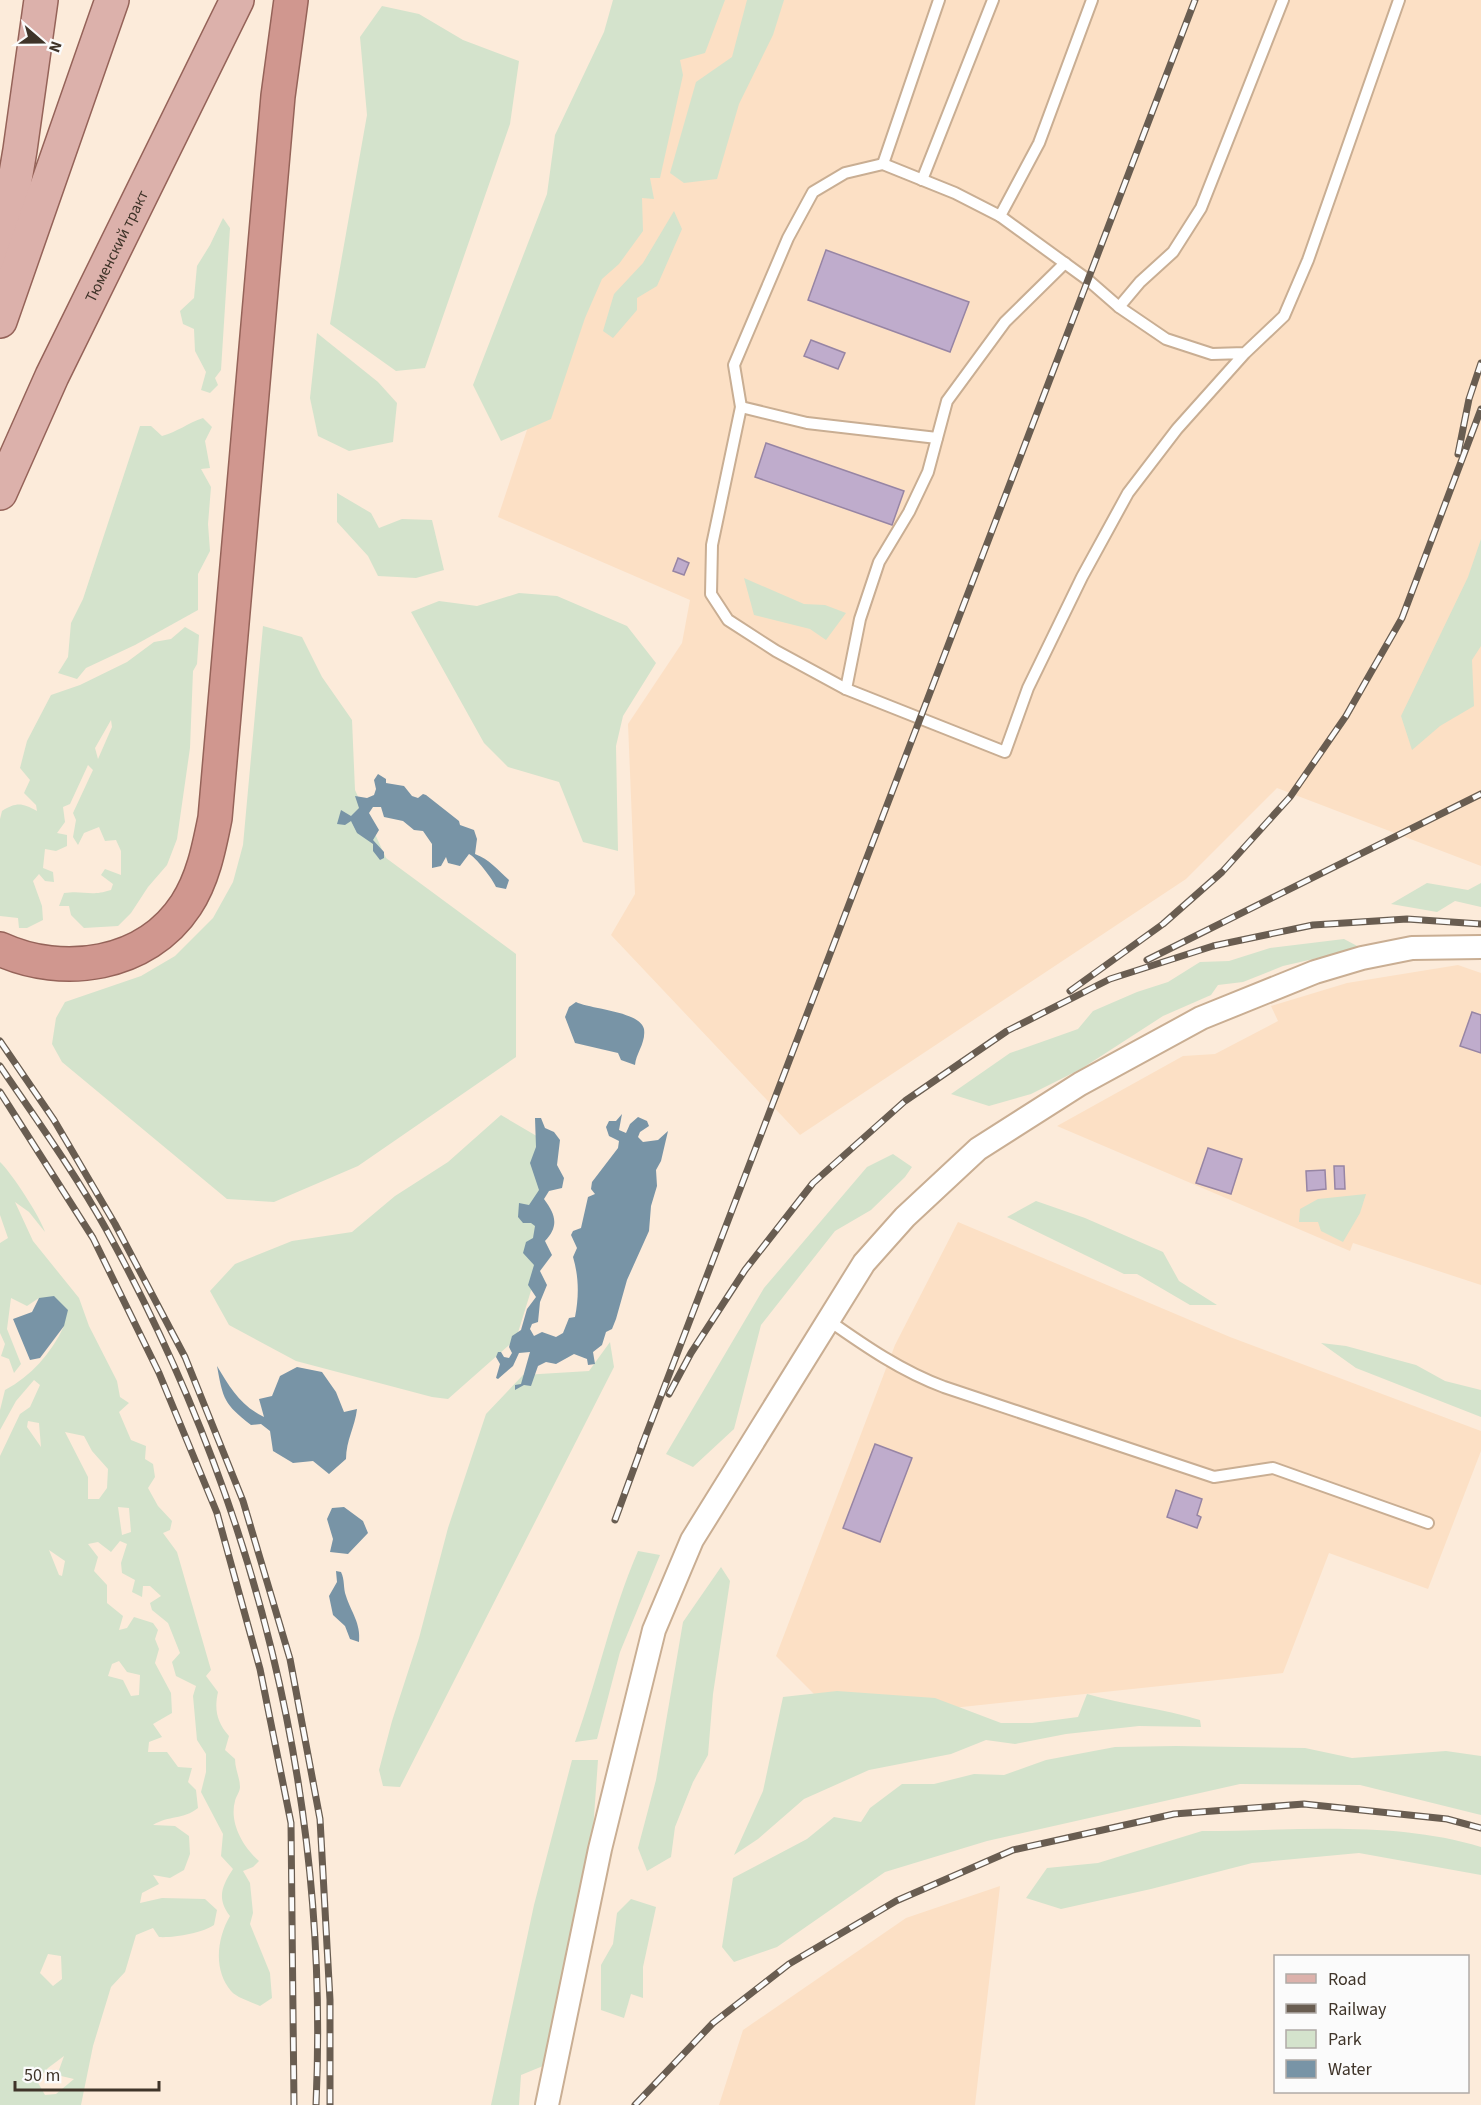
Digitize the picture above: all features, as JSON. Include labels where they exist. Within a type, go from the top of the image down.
[{"type":"highway","points":[[0,949],[39,962],[65,965],[94,963],[122,956],[165,930],[185,906],[203,868],[215,818],[278,96],[291,0]]},
{"type":"main road","points":[[0,268],[20,150],[41,0]]},
{"type":"main road","points":[[0,321],[112,0]]},
{"type":"main road","points":[[162,149],[224,0]]},
{"type":"main road","name":"Тюменский тракт","points":[[0,493],[52,376],[237,0]]},
{"type":"street","points":[[548,2105],[600,1849],[654,1630],[692,1540],[864,1263],[940,1182],[978,1149],[1080,1084],[1201,1018],[1315,972],[1362,958],[1412,948],[1481,947]]},
{"type":"lane","points":[[883,164],[939,0]]},
{"type":"lane","points":[[922,180],[993,0]]},
{"type":"lane","points":[[1000,216],[1039,143],[1092,0]]},
{"type":"lane","points":[[1119,307],[1140,282],[1173,252],[1201,208],[1283,0]]},
{"type":"lane","points":[[1245,353],[1212,354],[1166,339],[1119,307],[1065,263],[1000,216],[922,180],[883,164],[844,173],[813,192],[788,238],[734,365],[741,407],[712,545],[711,594],[728,620],[776,651],[846,689],[1005,752],[1028,688],[1082,577],[1128,492],[1177,429],[1245,353],[1284,316],[1308,260],[1399,0]]},
{"type":"lane","points":[[846,689],[860,619],[879,562],[909,512],[928,472],[947,401],[1005,322],[1065,263]]},
{"type":"lane","points":[[741,407],[807,423],[937,438]]},
{"type":"lane","points":[[828,1320],[870,1350],[917,1377],[976,1398],[1214,1477],[1272,1468],[1428,1523]]},
{"type":"shaded area","points":[[670,0],[1481,0],[1481,866],[1277,788],[1186,879],[800,1135],[611,935],[635,894],[628,724],[682,643],[690,600],[498,517]]},
{"type":"shaded area","points":[[1458,965],[1481,973],[1481,1285],[1353,1243],[1350,1251],[1057,1126],[1183,1056],[1215,1054],[1278,1021],[1271,1006],[1347,983]]},
{"type":"shaded area","points":[[958,1222],[1230,1337],[1481,1431],[1481,1451],[1428,1589],[1329,1553],[1283,1673],[840,1720],[776,1656],[895,1345]]},
{"type":"shaded area","points":[[1000,1886],[975,2105],[719,2105],[743,2030],[906,1918]]},
{"type":"green space","points":[[613,0],[725,0],[705,53],[680,60],[683,75],[660,178],[650,178],[654,199],[642,198],[643,231],[619,264],[602,279],[585,318],[551,419],[501,441],[473,385],[547,194],[555,135],[604,32]]},
{"type":"green space","points":[[747,0],[784,0],[773,35],[739,104],[717,179],[684,183],[670,173],[696,82],[732,57]]},
{"type":"green space","points":[[382,6],[419,14],[463,40],[519,61],[510,124],[425,368],[396,371],[330,324],[367,115],[360,37]]},
{"type":"green space","points":[[674,211],[682,229],[657,286],[637,298],[637,310],[613,338],[603,331],[614,294],[643,263]]},
{"type":"green space","points":[[223,218],[230,228],[221,370],[215,378],[218,385],[210,393],[201,390],[206,372],[195,351],[194,329],[183,324],[180,311],[194,298],[197,266]]},
{"type":"green space","points":[[317,333],[378,382],[397,403],[393,442],[349,451],[318,436],[310,398]]},
{"type":"green space","points":[[203,418],[212,427],[205,441],[210,468],[201,469],[211,487],[208,524],[210,551],[198,574],[198,610],[135,645],[86,668],[77,679],[58,673],[68,657],[71,623],[83,599],[140,426],[151,426],[162,436]]},
{"type":"green space","points":[[337,493],[371,513],[379,528],[402,519],[432,520],[444,570],[416,578],[378,576],[368,556],[337,522]]},
{"type":"green space","points":[[1481,539],[1481,646],[1472,660],[1474,706],[1440,726],[1412,750],[1401,716],[1468,577]]},
{"type":"green space","points":[[744,578],[804,604],[825,605],[846,613],[826,640],[810,629],[754,615]]},
{"type":"green space","points":[[519,593],[557,596],[627,626],[656,663],[623,716],[616,746],[618,851],[583,842],[559,782],[508,767],[484,743],[411,612],[439,601],[477,606]]},
{"type":"green space","points":[[263,626],[302,637],[322,677],[352,720],[355,790],[386,858],[516,954],[516,1057],[358,1166],[274,1202],[227,1199],[62,1062],[52,1044],[56,1018],[65,1002],[141,976],[175,956],[213,918],[233,882],[243,845]]},
{"type":"green space","points":[[185,627],[199,635],[197,664],[193,671],[190,748],[177,839],[167,865],[148,887],[131,913],[118,926],[84,928],[71,915],[69,906],[59,906],[64,893],[97,893],[111,890],[113,884],[101,875],[105,869],[121,875],[121,851],[116,840],[105,841],[99,827],[84,833],[78,845],[73,837],[76,820],[73,813],[93,770],[88,765],[70,804],[63,807],[65,822],[57,833],[67,835],[67,846],[56,851],[45,849],[43,868],[53,872],[54,882],[45,881],[39,874],[33,881],[42,906],[43,920],[27,928],[19,928],[18,918],[0,916],[0,819],[2,811],[16,805],[23,805],[37,811],[36,805],[24,793],[30,780],[20,768],[27,741],[51,695],[80,685],[127,662],[154,642],[171,639]],"holes":[[[111,720],[112,727],[98,759],[95,748]]]},
{"type":"green space","points":[[1427,883],[1468,890],[1481,883],[1481,907],[1455,901],[1437,912],[1391,904]]},
{"type":"green space","points":[[1344,939],[1361,948],[1283,966],[1243,982],[1218,985],[1211,995],[1163,1016],[1081,1069],[1031,1094],[989,1106],[951,1094],[1010,1053],[1078,1029],[1093,1011],[1137,992],[1168,982],[1200,962],[1229,961],[1270,948]]},
{"type":"green space","points":[[501,1115],[540,1138],[544,1215],[534,1281],[516,1339],[448,1399],[432,1397],[296,1361],[229,1325],[210,1291],[235,1264],[292,1241],[352,1232],[395,1196],[448,1162]]},
{"type":"green space","points":[[893,1154],[912,1167],[905,1177],[871,1210],[835,1231],[761,1325],[734,1429],[693,1467],[666,1454],[764,1288],[867,1167]]},
{"type":"green space","points":[[0,1162],[32,1206],[45,1232],[29,1212],[15,1202],[33,1241],[79,1298],[89,1326],[117,1381],[120,1397],[129,1403],[119,1412],[131,1440],[146,1446],[145,1459],[153,1464],[155,1477],[148,1488],[158,1506],[172,1521],[170,1530],[163,1533],[177,1552],[211,1670],[206,1676],[218,1692],[216,1704],[218,1716],[229,1736],[225,1750],[235,1759],[240,1787],[234,1809],[236,1826],[243,1842],[259,1861],[253,1867],[243,1871],[250,1883],[253,1913],[250,1924],[270,1973],[272,1998],[260,2006],[231,1991],[221,1974],[220,1944],[230,1916],[223,1904],[222,1893],[233,1869],[221,1856],[223,1834],[201,1792],[206,1772],[206,1754],[197,1740],[193,1696],[196,1686],[176,1676],[172,1662],[180,1653],[168,1623],[152,1610],[150,1603],[161,1596],[150,1586],[143,1586],[142,1597],[132,1592],[135,1580],[122,1573],[121,1563],[127,1544],[120,1541],[111,1552],[98,1542],[88,1544],[98,1557],[94,1571],[107,1585],[107,1603],[123,1616],[119,1630],[127,1628],[134,1617],[153,1623],[158,1630],[155,1639],[159,1649],[155,1663],[171,1693],[172,1713],[153,1724],[162,1737],[149,1742],[148,1752],[167,1752],[178,1767],[192,1768],[188,1782],[196,1790],[198,1808],[153,1825],[175,1826],[189,1836],[190,1854],[184,1870],[170,1878],[153,1875],[159,1884],[142,1893],[140,1903],[162,1898],[205,1899],[217,1910],[214,1925],[195,1933],[159,1937],[153,1928],[136,1935],[125,1972],[111,1987],[93,2046],[81,2105],[0,2105],[0,1456],[20,1414],[30,1407],[40,1385],[34,1380],[16,1401],[0,1430],[0,1410],[5,1390],[32,1371],[53,1346],[64,1326],[39,1298],[27,1306],[11,1298],[7,1329],[21,1364],[14,1373],[9,1359],[1,1356],[5,1344],[0,1333],[0,1243],[8,1238],[0,1215]],"holes":[[[28,1421],[39,1423],[41,1447],[27,1427]],[[65,1432],[84,1436],[92,1451],[108,1469],[107,1488],[99,1499],[88,1499],[88,1477]],[[118,1507],[129,1508],[131,1532],[122,1535]],[[49,1550],[65,1561],[62,1576],[59,1575]],[[119,1661],[127,1672],[140,1675],[139,1695],[131,1696],[123,1680],[108,1676],[112,1664]],[[48,1954],[61,1956],[62,1979],[53,1986],[40,1973]],[[64,2056],[59,2070],[61,2076],[74,2079],[56,2094],[45,2095],[37,2081],[48,2068]]]},
{"type":"green space","points":[[1366,1194],[1360,1213],[1343,1242],[1321,1231],[1318,1222],[1299,1222],[1300,1209],[1318,1199]]},
{"type":"green space","points":[[1036,1201],[1085,1218],[1163,1252],[1179,1281],[1217,1305],[1190,1305],[1137,1274],[1124,1274],[1007,1217]]},
{"type":"green space","points":[[610,1342],[614,1367],[400,1787],[383,1786],[379,1770],[392,1721],[419,1638],[448,1528],[486,1414],[523,1375],[589,1371]]},
{"type":"green space","points":[[1321,1343],[1346,1346],[1416,1365],[1445,1381],[1481,1390],[1481,1417],[1356,1368]]},
{"type":"green space","points":[[638,1551],[660,1555],[620,1652],[597,1739],[575,1742],[620,1598]]},
{"type":"green space","points":[[721,1567],[730,1581],[713,1694],[708,1755],[693,1782],[675,1827],[671,1857],[647,1871],[638,1848],[656,1780],[683,1622]]},
{"type":"green space","points":[[837,1691],[935,1698],[1001,1723],[1032,1723],[1078,1717],[1087,1694],[1200,1720],[1201,1727],[1139,1726],[1066,1734],[1015,1744],[986,1740],[951,1754],[869,1770],[804,1799],[758,1839],[734,1855],[763,1791],[783,1697]]},
{"type":"green space","points":[[1115,1747],[1305,1748],[1352,1758],[1446,1751],[1481,1756],[1481,1815],[1360,1785],[1240,1784],[987,1841],[885,1872],[777,1947],[734,1962],[722,1947],[733,1878],[807,1839],[834,1817],[861,1822],[870,1808],[902,1784],[934,1784],[974,1774],[1004,1775],[1046,1760]]},
{"type":"green space","points":[[572,1760],[598,1760],[592,1845],[543,2066],[521,2075],[519,2105],[491,2105],[534,1905]]},
{"type":"green space","points":[[1343,1829],[1413,1833],[1481,1847],[1481,1875],[1359,1853],[1252,1863],[1061,1909],[1026,1898],[1047,1868],[1098,1863],[1202,1831]]},
{"type":"green space","points":[[631,1899],[656,1907],[643,1967],[643,1998],[631,1994],[624,2018],[601,2010],[601,1965],[613,1944],[617,1913]]},
{"type":"water","points":[[378,774],[386,779],[386,783],[404,786],[412,796],[418,798],[423,794],[426,795],[459,821],[460,825],[474,830],[477,839],[475,854],[489,862],[509,880],[506,889],[496,887],[484,869],[469,854],[460,866],[448,863],[446,857],[441,866],[432,868],[432,844],[423,831],[414,830],[403,821],[384,817],[381,807],[373,807],[369,813],[379,830],[373,840],[384,852],[384,858],[380,860],[373,851],[373,844],[357,833],[351,821],[345,825],[337,824],[341,810],[351,816],[359,808],[355,796],[367,798],[374,795],[376,789],[374,780]]},
{"type":"water","points":[[576,1002],[624,1014],[640,1023],[644,1034],[635,1065],[621,1060],[618,1053],[575,1043],[565,1017],[569,1007]]},
{"type":"water","points":[[622,1114],[619,1130],[626,1133],[630,1124],[638,1117],[647,1121],[649,1126],[640,1132],[638,1137],[643,1142],[658,1140],[668,1131],[661,1161],[656,1170],[657,1186],[651,1206],[649,1231],[627,1280],[616,1319],[612,1329],[606,1332],[602,1345],[593,1352],[595,1364],[588,1365],[587,1359],[574,1354],[556,1364],[546,1362],[538,1366],[531,1386],[524,1385],[515,1390],[515,1385],[521,1384],[530,1352],[519,1353],[513,1366],[498,1379],[496,1378],[500,1364],[496,1357],[498,1352],[501,1352],[504,1357],[509,1358],[512,1353],[509,1347],[512,1336],[521,1330],[527,1309],[536,1297],[528,1285],[534,1265],[523,1253],[526,1242],[533,1238],[535,1226],[531,1223],[523,1223],[518,1217],[519,1203],[529,1205],[539,1190],[530,1163],[536,1147],[535,1118],[541,1118],[545,1128],[554,1132],[560,1140],[557,1165],[564,1178],[562,1188],[549,1191],[544,1199],[554,1220],[552,1230],[545,1241],[552,1255],[540,1271],[547,1285],[540,1302],[538,1322],[532,1324],[530,1329],[534,1336],[542,1332],[556,1337],[563,1333],[569,1318],[575,1317],[578,1294],[573,1257],[577,1248],[571,1235],[573,1231],[581,1228],[588,1197],[595,1194],[591,1189],[592,1182],[618,1148],[619,1141],[609,1136],[606,1127],[609,1121],[616,1121]]},
{"type":"water","points":[[54,1296],[68,1310],[64,1326],[40,1358],[30,1360],[13,1319],[32,1312],[39,1298]]},
{"type":"water","points":[[217,1366],[242,1402],[264,1417],[259,1399],[272,1396],[280,1376],[297,1367],[322,1372],[336,1392],[344,1412],[357,1409],[347,1446],[346,1459],[329,1474],[313,1461],[293,1463],[273,1451],[270,1431],[261,1424],[251,1425],[235,1412],[226,1400]]},
{"type":"water","points":[[344,1507],[363,1521],[368,1533],[348,1554],[330,1552],[333,1539],[327,1519],[332,1508]]},
{"type":"water","points":[[336,1571],[341,1572],[342,1575],[346,1596],[357,1623],[359,1642],[350,1639],[345,1626],[333,1615],[329,1596],[337,1582]]},
{"type":"building","points":[[826,250],[969,302],[950,352],[808,300]]},
{"type":"building","points":[[811,340],[845,353],[838,369],[804,356]]},
{"type":"building","points":[[766,443],[904,491],[892,525],[755,477]]},
{"type":"building","points":[[678,558],[689,563],[684,575],[673,571]]},
{"type":"building","points":[[1472,1012],[1481,1015],[1481,1053],[1460,1046]]},
{"type":"building","points":[[1208,1148],[1242,1159],[1231,1194],[1196,1183]]},
{"type":"building","points":[[1334,1166],[1344,1166],[1345,1189],[1335,1189]]},
{"type":"building","points":[[1325,1170],[1326,1189],[1307,1191],[1306,1171]]},
{"type":"building","points":[[875,1444],[912,1458],[880,1542],[843,1528]]},
{"type":"building","points":[[1176,1490],[1202,1499],[1197,1515],[1201,1517],[1197,1528],[1167,1517]]},
{"type":"railway","points":[[641,1448],[1195,0]]},
{"type":"railway","points":[[1458,454],[1469,399],[1481,363]]},
{"type":"railway","points":[[1070,991],[1163,924],[1222,872],[1290,797],[1346,716],[1402,618],[1481,409]]},
{"type":"railway","points":[[1147,960],[1481,794]]},
{"type":"railway","points":[[669,1394],[691,1353],[745,1270],[813,1183],[905,1101],[1007,1031],[1110,979],[1213,946],[1313,925],[1407,919],[1481,924]]},
{"type":"railway","points":[[0,1041],[54,1120],[115,1224],[185,1357],[243,1501],[290,1659],[320,1819],[330,2000],[330,2105]]},
{"type":"railway","points":[[0,1066],[55,1146],[106,1229],[158,1332],[204,1437],[242,1544],[272,1652],[295,1763],[310,1875],[317,1989],[316,2105]]},
{"type":"railway","points":[[0,1092],[93,1238],[159,1373],[217,1513],[260,1669],[291,1823],[294,2105]]},
{"type":"railway","points":[[615,1520],[644,1441]]},
{"type":"railway","points":[[635,2105],[713,2023],[789,1964],[896,1901],[1013,1850],[1174,1814],[1304,1804],[1447,1819],[1481,1828]]}]
